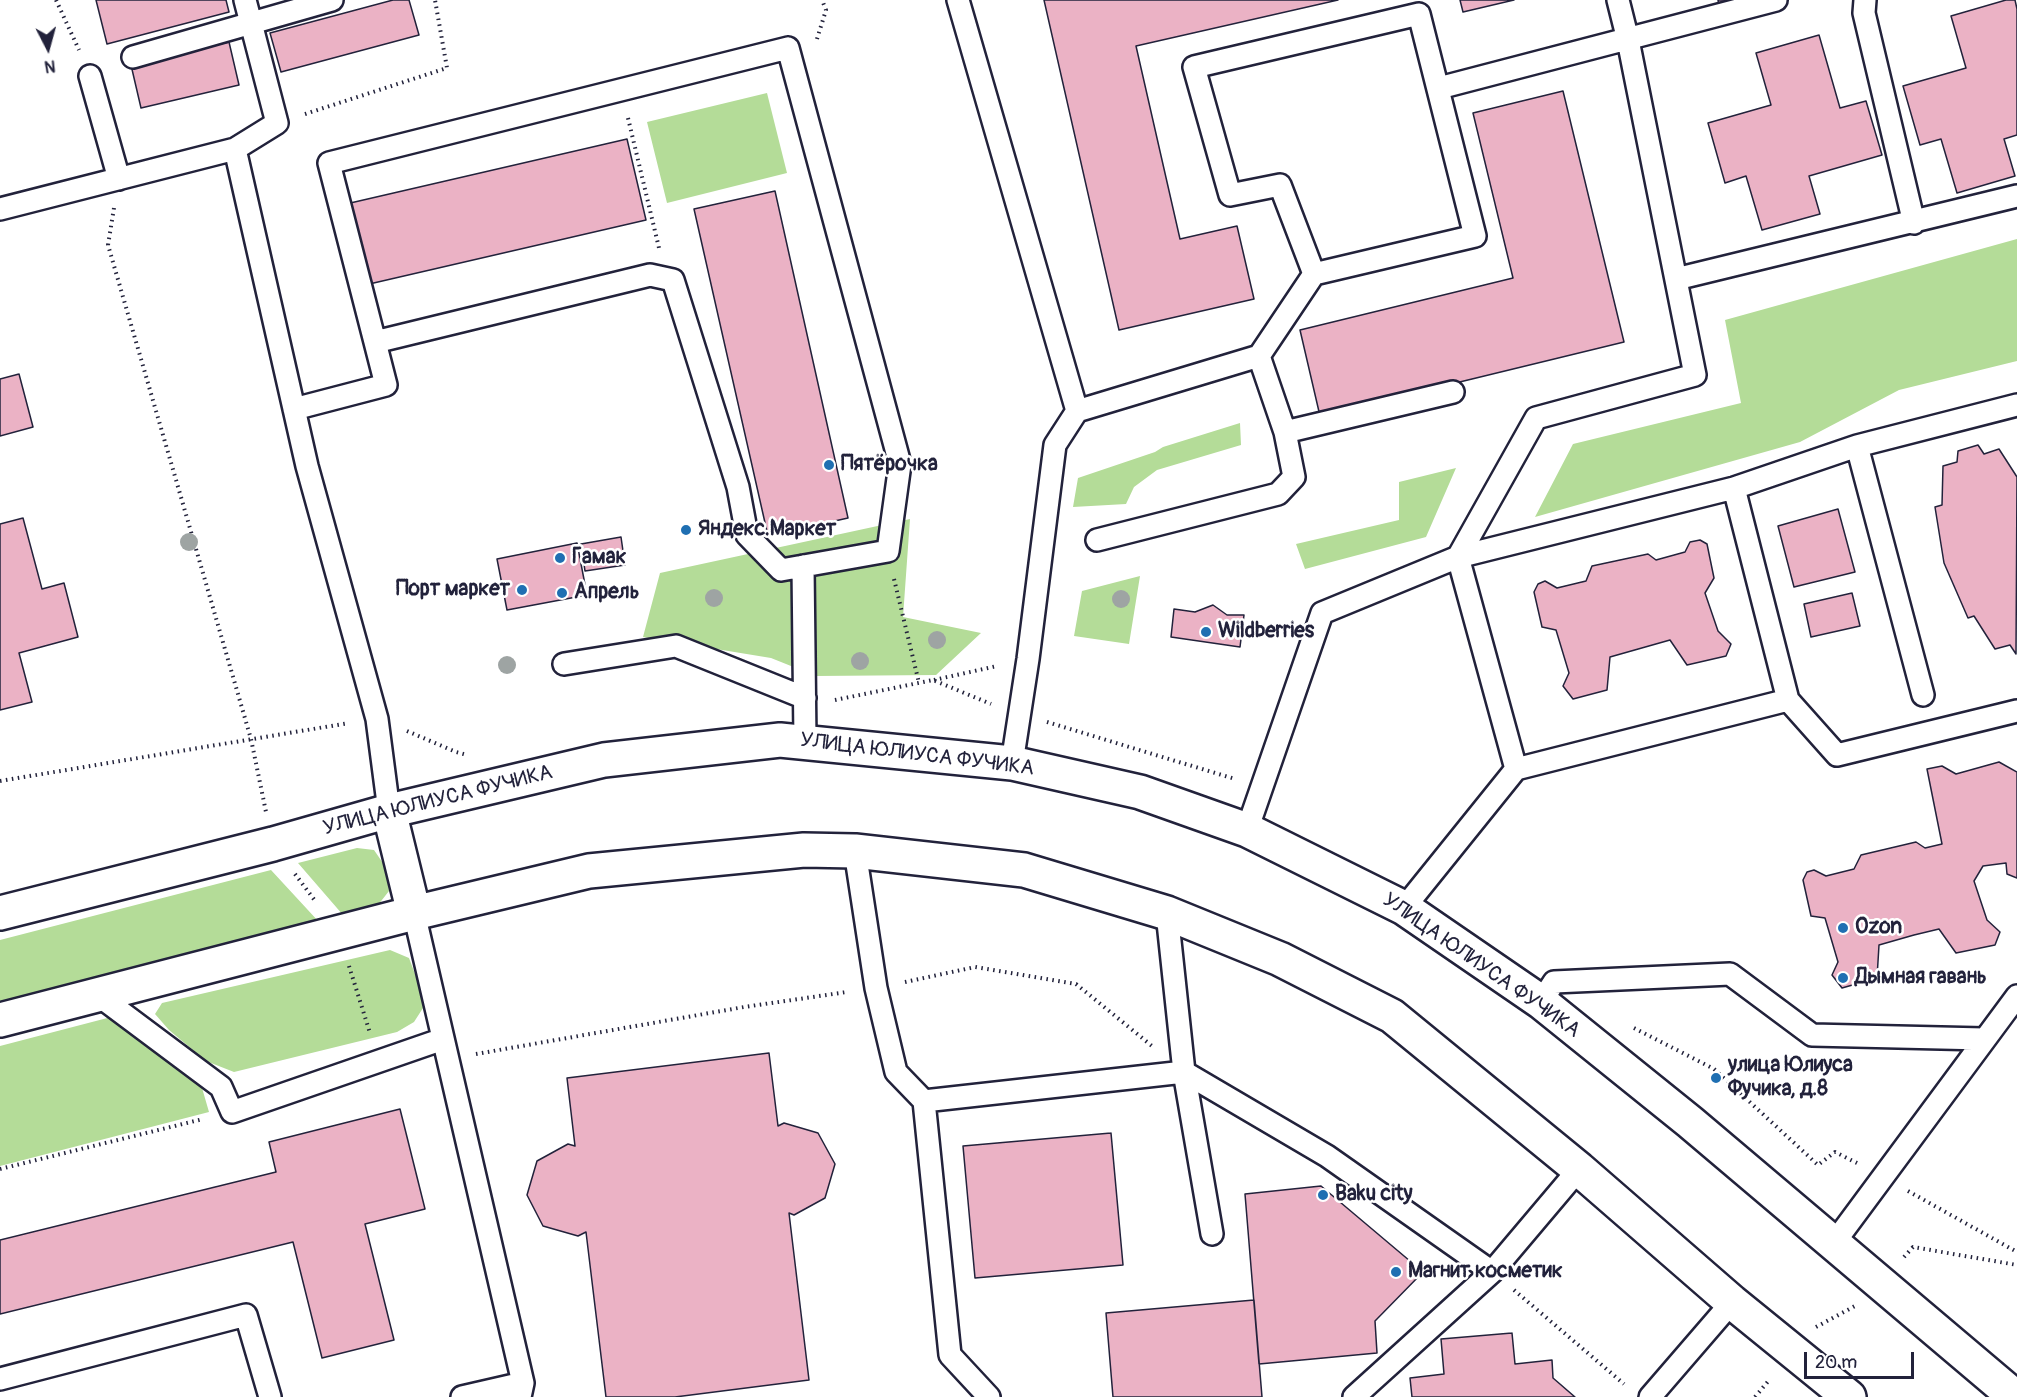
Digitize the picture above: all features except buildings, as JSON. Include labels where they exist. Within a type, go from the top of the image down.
[{"type":"main road","name":"УЛИЦА ЮЛИУСА ФУЧИКА","points":[[0,913],[273,844],[389,811],[604,760],[780,740],[1012,763],[1140,792],[1247,830],[1404,908],[1540,1002],[1690,1122],[2015,1397]]},
{"type":"main road","points":[[389,811],[414,914]]},
{"type":"main road","points":[[0,1020],[589,871],[804,850],[855,851],[1024,870],[1167,913],[1280,959],[1392,1016],[1579,1169],[1732,1302],[1850,1397]]},
{"type":"lane","points":[[0,209],[235,149],[277,123],[244,0]]},
{"type":"lane","points":[[133,57],[332,0]]},
{"type":"lane","points":[[958,0],[1077,411]]},
{"type":"lane","points":[[1516,769],[1458,557],[1536,418],[1695,375],[1618,0]]},
{"type":"lane","points":[[1439,88],[1776,0]]},
{"type":"lane","points":[[1865,0],[1864,14],[1914,223]]},
{"type":"lane","points":[[1012,763],[1028,659],[1055,445],[1077,411],[1259,356],[1314,274],[1475,236],[1419,14],[1194,67],[1230,195],[1280,185],[1314,274]]},
{"type":"lane","points":[[294,409],[386,385],[329,163],[788,48],[900,464],[888,551],[781,570],[747,536],[738,487],[673,280],[650,275],[375,342]]},
{"type":"lane","points":[[90,76],[119,179]]},
{"type":"lane","points":[[235,149],[307,466],[377,719],[389,811]]},
{"type":"lane","points":[[1676,279],[1914,223],[2017,196]]},
{"type":"lane","points":[[1098,540],[1278,494],[1294,477],[1286,432],[1259,356]]},
{"type":"lane","points":[[1286,432],[1453,392]]},
{"type":"lane","points":[[1247,830],[1322,613],[1458,557],[1734,488],[1857,446],[2017,405]]},
{"type":"lane","points":[[1857,446],[1923,695]]},
{"type":"lane","points":[[1734,488],[1788,700],[1837,755],[2017,711]]},
{"type":"lane","points":[[803,566],[805,741]]},
{"type":"lane","points":[[564,664],[676,646],[805,698]]},
{"type":"lane","points":[[1404,908],[1516,769],[1788,700]]},
{"type":"lane","points":[[855,851],[876,988],[896,1072],[924,1101],[950,1355],[989,1397]]},
{"type":"lane","points":[[1167,913],[1184,1072],[1212,1234]]},
{"type":"lane","points":[[414,914],[522,1390],[462,1397]]},
{"type":"lane","points":[[1540,1002],[1554,982],[1730,974],[1812,1035],[1984,1039]]},
{"type":"lane","points":[[98,995],[221,1087],[232,1112],[445,1049]]},
{"type":"lane","points":[[1834,1243],[2017,996]]},
{"type":"lane","points":[[924,1101],[1184,1072],[1327,1156],[1492,1272]]},
{"type":"lane","points":[[1354,1397],[1492,1272],[1579,1169]]},
{"type":"lane","points":[[1640,1393],[1732,1302]]},
{"type":"lane","points":[[0,1379],[246,1315],[270,1397]]},
{"type":"path","points":[[56,0],[90,76]]},
{"type":"path","points":[[277,123],[447,68],[435,0]]},
{"type":"path","points":[[621,90],[667,278]]},
{"type":"path","points":[[119,179],[108,245],[251,739]]},
{"type":"path","points":[[888,551],[919,683]]},
{"type":"path","points":[[445,1049],[876,988],[975,968],[1076,984],[1184,1072]]},
{"type":"path","points":[[0,1169],[232,1112]]},
{"type":"path","points":[[1492,1272],[1640,1393]]},
{"type":"green space","points":[[767,93],[787,173],[667,203],[647,122]]},
{"type":"green space","points":[[2017,239],[2017,361],[1899,390],[1800,442],[1535,517],[1573,444],[1741,403],[1725,320]]},
{"type":"green space","points":[[1240,423],[1241,445],[1157,470],[1134,487],[1126,504],[1073,507],[1078,478],[1155,452],[1163,447]]},
{"type":"green space","points":[[1456,468],[1426,537],[1305,569],[1296,544],[1399,520],[1399,482]]},
{"type":"green space","points":[[910,519],[903,617],[981,633],[936,675],[816,676],[771,658],[643,637],[660,573]]},
{"type":"green space","points":[[1140,576],[1129,644],[1074,636],[1082,591]]},
{"type":"green space","points":[[357,848],[374,850],[387,869],[389,891],[378,905],[343,915],[298,863]]},
{"type":"green space","points":[[271,870],[319,922],[0,1004],[0,940]]},
{"type":"green space","points":[[390,950],[409,958],[421,990],[423,1008],[414,1022],[397,1032],[234,1072],[206,1061],[169,1030],[155,1014],[162,1003]]},
{"type":"green space","points":[[115,1016],[200,1081],[209,1112],[0,1166],[0,1046]]},
{"type":"place","name":"Пятёрочка","points":[[829,465]]},
{"type":"place","name":"Яндекс.Маркет","points":[[686,530]]},
{"type":"place","name":"Гамак","points":[[560,558]]},
{"type":"place","name":"Порт маркет","points":[[522,590]]},
{"type":"place","name":"Апрель","points":[[562,593]]},
{"type":"place","name":"Wildberries","points":[[1206,632]]},
{"type":"place","name":"Ozon","points":[[1843,928]]},
{"type":"place","name":"Дымная гавань","points":[[1843,978]]},
{"type":"place","name":"улица Юлиуса Фучика, д.8","points":[[1716,1078]]},
{"type":"place","name":"Baku city","points":[[1323,1195]]},
{"type":"place","name":"Магнит косметик","points":[[1396,1272]]}]
